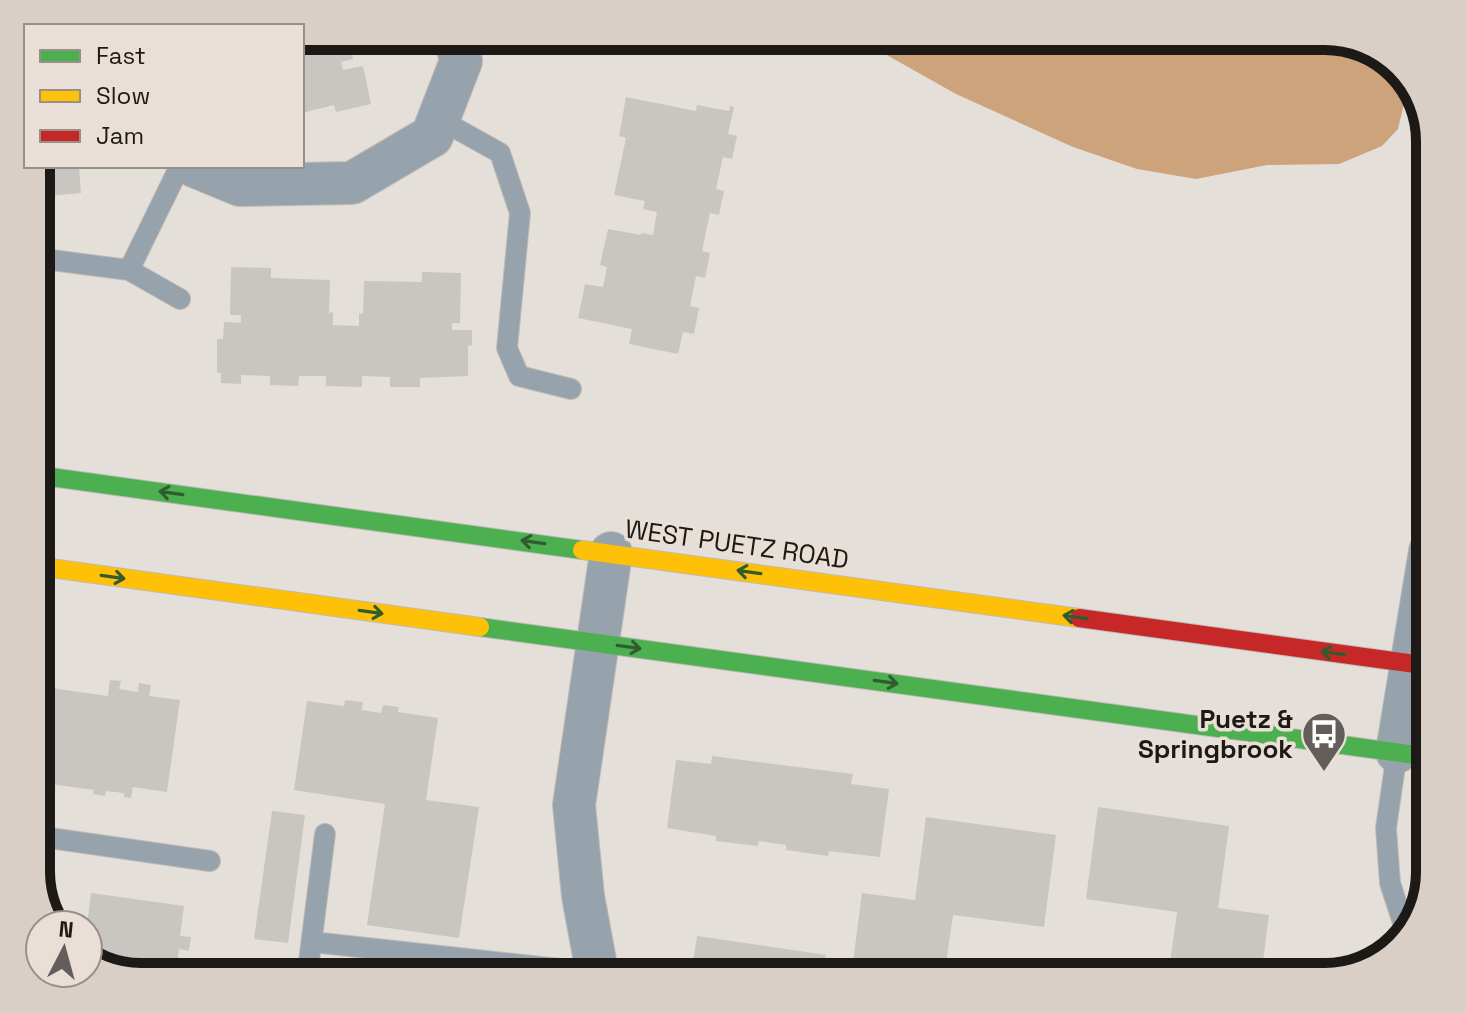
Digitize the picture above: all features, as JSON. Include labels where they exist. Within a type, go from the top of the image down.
[{"type":"street","points":[[199,168],[240,185],[352,183],[432,136],[461,61],[458,50]]},
{"type":"street","name":"WEST PUETZ ROAD","points":[[50,477],[1416,664]]},
{"type":"street","points":[[596,963],[583,896],[574,805],[611,553]]},
{"type":"street","points":[[50,568],[1413,754],[1416,716]]},
{"type":"lane","points":[[439,119],[500,153],[520,213],[507,348],[519,376],[571,389]]},
{"type":"lane","points":[[129,270],[179,168]]},
{"type":"lane","points":[[50,260],[129,270],[180,299]]},
{"type":"lane","points":[[1402,920],[1390,883],[1386,828],[1413,754]]},
{"type":"lane","points":[[309,963],[325,834]]},
{"type":"lane","points":[[50,838],[210,861]]},
{"type":"lane","points":[[312,942],[494,963]]},
{"type":"shaded area","points":[[878,50],[1325,50],[1365,59],[1385,73],[1405,98],[1398,129],[1382,146],[1339,164],[1267,165],[1196,179],[1137,169],[1073,147],[956,94]]},
{"type":"building","points":[[304,50],[351,50],[353,59],[341,62],[343,70],[363,66],[371,104],[336,112],[334,105],[304,112]]},
{"type":"building","points":[[626,97],[696,111],[697,105],[729,111],[730,106],[734,107],[728,134],[737,136],[732,159],[723,157],[716,189],[724,191],[719,215],[710,213],[702,251],[710,253],[705,278],[696,276],[690,306],[699,308],[694,334],[683,332],[678,354],[629,344],[632,329],[578,318],[585,284],[603,287],[607,267],[600,265],[608,229],[653,235],[657,212],[643,209],[645,201],[614,195],[626,138],[619,136]]},
{"type":"building","points":[[50,168],[79,168],[81,193],[50,196]]},
{"type":"building","points":[[231,267],[271,268],[271,278],[330,280],[329,313],[333,312],[333,325],[359,326],[359,313],[363,314],[364,281],[422,282],[422,272],[461,273],[460,323],[452,323],[452,330],[472,330],[472,345],[468,346],[468,376],[420,378],[420,387],[390,387],[390,377],[362,376],[362,387],[326,386],[326,376],[299,376],[298,386],[270,385],[270,376],[241,375],[241,384],[221,383],[221,373],[217,373],[217,339],[223,339],[224,322],[241,323],[241,315],[230,315]]},
{"type":"building","points":[[110,680],[121,681],[119,689],[138,692],[139,683],[151,685],[149,696],[180,700],[167,792],[133,787],[131,798],[124,797],[124,793],[106,791],[105,796],[93,794],[94,790],[50,784],[50,688],[108,696]]},
{"type":"building","points":[[345,700],[363,702],[362,710],[381,713],[383,705],[399,707],[398,712],[438,718],[426,800],[479,807],[459,938],[367,925],[385,804],[294,790],[307,701],[344,706]]},
{"type":"building","points":[[712,756],[853,774],[851,784],[889,789],[880,857],[829,851],[828,856],[786,850],[786,845],[759,841],[758,846],[716,841],[716,836],[667,828],[676,760],[711,764]]},
{"type":"building","points":[[1098,807],[1229,826],[1218,908],[1269,915],[1263,963],[1170,963],[1177,912],[1086,899]]},
{"type":"building","points":[[272,811],[305,815],[288,943],[254,939]]},
{"type":"building","points":[[926,817],[1056,835],[1044,927],[953,915],[946,963],[853,963],[862,893],[915,900]]},
{"type":"building","points":[[91,893],[184,906],[180,936],[191,937],[189,951],[179,949],[177,963],[118,960],[104,955],[104,909],[89,909]]},
{"type":"building","points":[[697,936],[826,955],[825,963],[693,963]]},
{"type":"traffic: fast","points":[[50,477],[582,550]]},
{"type":"traffic: fast","points":[[480,627],[1416,755]]},
{"type":"traffic: slow","points":[[582,550],[1079,618]]},
{"type":"traffic: slow","points":[[50,568],[480,627]]},
{"type":"traffic: jam","points":[[1079,618],[1416,664]]},
{"type":"place","name":"Puetz & Springbrook","points":[[1324,773]]}]
